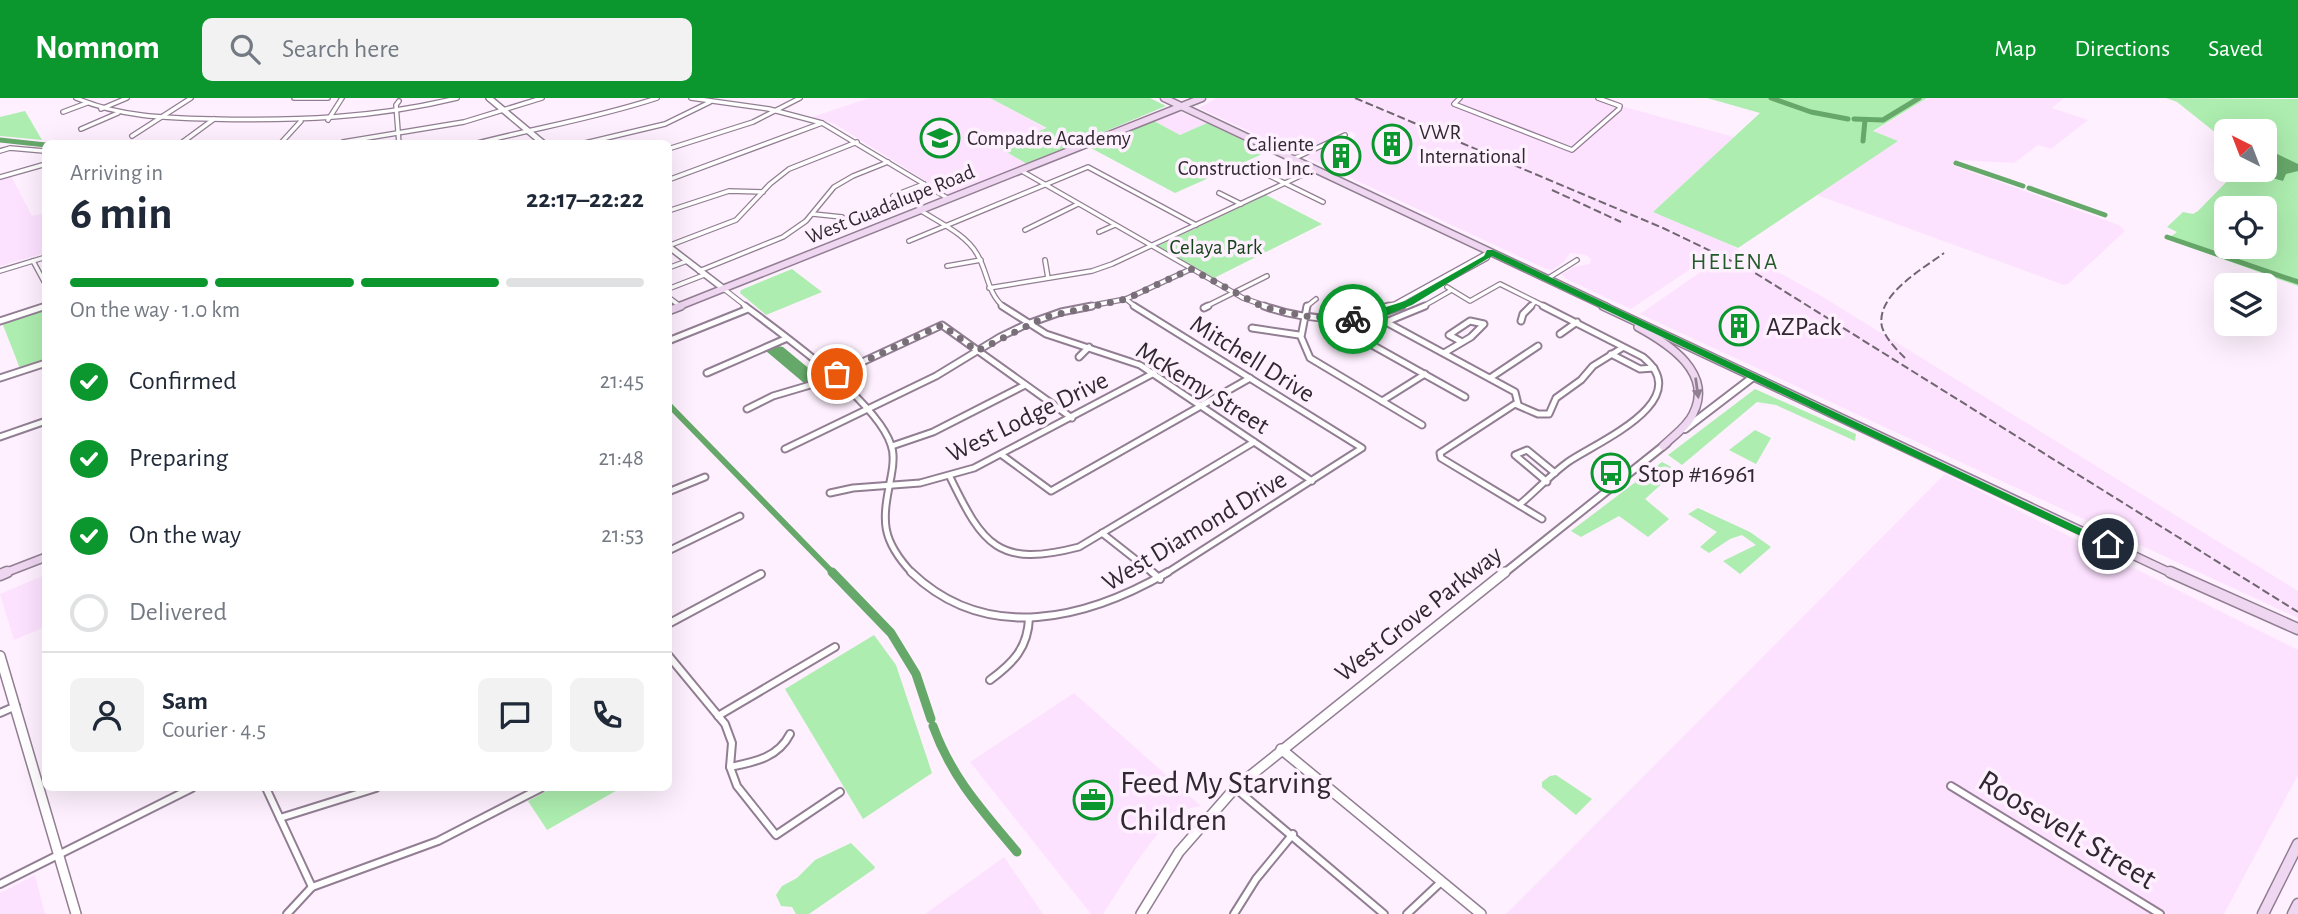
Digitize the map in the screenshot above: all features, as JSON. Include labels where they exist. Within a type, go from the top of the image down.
[{"type":"main road","points":[[1164,98],[2137,558],[2298,629]]},
{"type":"main road","name":"West Guadalupe Road","points":[[672,309],[1202,98]]},
{"type":"main road","points":[[1616,311],[1629,323],[1672,347],[1690,366],[1697,381],[1699,394],[1694,412],[1663,446]]},
{"type":"main road","points":[[0,575],[42,558]]},
{"type":"main road","points":[[2263,914],[2298,844]]},
{"type":"main road","points":[[2293,914],[2298,904]]},
{"type":"street","points":[[76,98],[118,113],[160,118],[301,121],[397,112],[457,98]]},
{"type":"street","points":[[101,108],[127,98]]},
{"type":"street","points":[[132,136],[191,98]]},
{"type":"street","points":[[294,98],[328,98]]},
{"type":"street","points":[[328,120],[342,98]]},
{"type":"street","points":[[489,98],[539,140]]},
{"type":"street","points":[[357,140],[464,122],[542,98]]},
{"type":"street","points":[[491,140],[616,113],[657,98]]},
{"type":"street","points":[[691,98],[779,111],[822,123],[948,199]]},
{"type":"street","points":[[732,103],[739,98]]},
{"type":"street","points":[[672,148],[779,111],[800,98]]},
{"type":"street","points":[[1460,98],[1453,102],[1572,150],[1579,148],[1597,125],[1620,106],[1598,98]]},
{"type":"street","points":[[399,101],[399,140]]},
{"type":"street","points":[[601,140],[626,135],[681,117],[711,101]]},
{"type":"street","points":[[63,112],[87,103]]},
{"type":"street","points":[[583,110],[583,120]]},
{"type":"street","points":[[81,130],[118,113]]},
{"type":"street","points":[[185,140],[214,119]]},
{"type":"street","points":[[284,140],[301,121]]},
{"type":"street","points":[[672,179],[822,123]]},
{"type":"street","points":[[1293,159],[1345,135]]},
{"type":"street","points":[[672,247],[736,220],[779,176],[797,165],[857,142]]},
{"type":"street","points":[[0,151],[10,148],[42,153]]},
{"type":"street","points":[[672,287],[783,237],[804,223],[833,188],[848,178],[888,162]]},
{"type":"street","points":[[0,177],[42,165]]},
{"type":"street","points":[[909,241],[1088,167],[1196,225]]},
{"type":"street","points":[[989,288],[1092,271],[1315,169]]},
{"type":"street","points":[[1020,170],[1233,293],[1263,307],[1304,316],[1367,317],[1399,308],[1487,258],[1490,252]]},
{"type":"street","points":[[1264,173],[1323,202]]},
{"type":"street","points":[[893,196],[924,184]]},
{"type":"street","points":[[672,210],[729,191],[764,192]]},
{"type":"street","points":[[1219,193],[1241,204]]},
{"type":"street","points":[[1025,230],[1078,204]]},
{"type":"street","name":"McKemy Street","points":[[920,211],[963,238],[981,260],[989,288],[1000,304],[1027,324],[1046,334],[1122,358],[1154,373],[1200,407],[1312,481]]},
{"type":"street","points":[[813,214],[842,217]]},
{"type":"street","points":[[1099,232],[1115,225]]},
{"type":"street","points":[[672,250],[724,289],[868,409],[883,425],[892,446],[933,432],[1025,385]]},
{"type":"street","points":[[0,271],[42,258]]},
{"type":"street","points":[[947,266],[981,260]]},
{"type":"street","points":[[1045,260],[1048,278]]},
{"type":"street","points":[[1546,279],[1577,260]]},
{"type":"street","points":[[33,261],[42,278]]},
{"type":"street","points":[[672,267],[687,261]]},
{"type":"street","points":[[785,449],[936,376],[1027,324],[1061,312],[1126,299],[1191,269]]},
{"type":"street","points":[[1204,308],[1267,276]]},
{"type":"street","points":[[1518,404],[1517,394],[1490,377],[1386,322],[1423,307],[1448,289],[1470,301],[1500,284],[1577,322],[1648,361],[1654,368],[1659,387],[1652,407],[1555,473],[1519,505]]},
{"type":"street","name":"Mitchell Drive","points":[[1126,299],[1362,448]]},
{"type":"street","points":[[1316,299],[1307,304],[1299,335],[1301,346],[1314,361],[1422,425]]},
{"type":"street","points":[[672,300],[680,306]]},
{"type":"street","points":[[1521,321],[1522,314],[1535,302]]},
{"type":"street","points":[[0,321],[42,307]]},
{"type":"street","points":[[672,339],[748,309]]},
{"type":"street","points":[[1344,318],[1356,335],[1465,397]]},
{"type":"street","points":[[1444,353],[1462,342],[1484,324],[1470,321],[1450,335],[1462,342]]},
{"type":"street","points":[[1560,334],[1577,322]]},
{"type":"street","points":[[747,409],[773,396],[831,377],[942,325],[1072,418]]},
{"type":"street","points":[[1252,328],[1299,335]]},
{"type":"street","points":[[707,373],[785,339]]},
{"type":"street","points":[[1490,377],[1538,346]]},
{"type":"street","points":[[1079,357],[1089,348]]},
{"type":"street","points":[[1518,404],[1538,414],[1549,414],[1556,398],[1622,348]]},
{"type":"street","points":[[1611,354],[1640,369],[1654,368]]},
{"type":"street","points":[[0,378],[42,364]]},
{"type":"street","name":"West Lodge Drive","points":[[830,493],[950,477],[1002,455],[1154,373]]},
{"type":"street","points":[[1382,401],[1425,374]]},
{"type":"street","name":"West Grove Parkway","points":[[1141,914],[1179,852],[1235,788],[1753,377]]},
{"type":"street","points":[[1002,455],[1051,491],[1250,378]]},
{"type":"street","points":[[1518,404],[1440,453],[1441,457],[1542,519]]},
{"type":"street","points":[[0,437],[42,422]]},
{"type":"street","points":[[950,477],[982,535],[996,545],[1015,552],[1059,553],[1079,547],[1255,442]]},
{"type":"street","name":"West Diamond Drive","points":[[892,446],[883,524],[888,542],[902,564],[948,600],[1003,617],[1029,618],[1053,618],[1104,606],[1160,579],[1362,448]]},
{"type":"street","points":[[1547,482],[1514,455],[1527,450],[1555,473]]},
{"type":"street","points":[[672,490],[705,477]]},
{"type":"street","points":[[672,549],[740,516]]},
{"type":"street","points":[[1102,533],[1160,579]]},
{"type":"street","points":[[672,622],[761,574]]},
{"type":"street","points":[[990,680],[1018,657],[1030,634],[1029,618]]},
{"type":"street","points":[[718,716],[835,647]]},
{"type":"street","points":[[0,656],[76,914]]},
{"type":"street","points":[[672,661],[725,724],[732,743],[730,767],[737,786],[776,835],[840,792]]},
{"type":"street","points":[[0,713],[16,706]]},
{"type":"street","points":[[730,767],[759,761],[773,754],[787,743],[790,734]]},
{"type":"street","points":[[1281,749],[1481,914]]},
{"type":"street","name":"Roosevelt Street","points":[[1951,786],[2161,914]]},
{"type":"street","points":[[1235,788],[1293,834],[1384,914]]},
{"type":"street","points":[[0,884],[186,791]]},
{"type":"street","points":[[267,791],[312,887]]},
{"type":"street","points":[[280,818],[366,791]]},
{"type":"street","points":[[287,914],[312,887],[438,841],[536,791]]},
{"type":"street","points":[[1234,914],[1256,879],[1293,834]]},
{"type":"street","points":[[1407,914],[1441,882]]},
{"type":"shaded area","name":"Compadre Academy","points":[[869,98],[990,98],[1048,129],[999,147],[1027,164],[950,194],[835,124],[812,117]]},
{"type":"shaded area","points":[[1217,98],[1592,98],[1734,137],[1654,211],[1728,244],[1823,297],[2298,591],[2298,618],[1640,314],[1712,264],[1704,260],[1631,309],[1564,278],[1562,274],[1574,267],[1590,264],[1591,259],[1586,255],[1570,253],[1564,262],[1552,270],[1546,269],[1308,158],[1339,141],[1353,139],[1356,135],[1352,132],[1338,131],[1332,137],[1300,152],[1294,152],[1199,108]]},
{"type":"shaded area","points":[[1927,98],[2064,98],[2052,108],[2088,120],[2051,149],[2038,145],[2014,163],[1958,160],[1952,165],[2119,225],[2125,231],[2064,285],[1817,195],[1897,141],[1873,132]]},
{"type":"shaded area","points":[[1181,112],[1207,123],[1180,135],[1154,121]]},
{"type":"shaded area","points":[[2277,154],[2298,164],[2298,171],[2286,174],[2283,181],[2277,179]]},
{"type":"shaded area","points":[[11,176],[32,216],[42,214],[42,254],[0,266],[0,179]]},
{"type":"shaded area","points":[[778,346],[783,347],[818,376],[804,383],[766,351]]},
{"type":"shaded area","points":[[1945,474],[2298,650],[2298,775],[2224,914],[1506,914]]},
{"type":"shaded area","points":[[42,576],[42,628],[14,640],[0,594]]},
{"type":"shaded area","points":[[1074,693],[1201,806],[1174,812],[1135,864],[1103,914],[1091,914],[970,762]]},
{"type":"shaded area","points":[[1004,857],[1043,914],[925,914]]},
{"type":"shaded area","points":[[35,875],[45,914],[0,914],[0,893]]},
{"type":"green space","points":[[990,98],[1150,98],[1166,106],[1027,164],[998,147],[1047,128]]},
{"type":"green space","points":[[1707,98],[1927,98],[1873,131],[1898,141],[1738,248],[1653,212],[1760,113]]},
{"type":"green space","points":[[2166,98],[2298,99],[2298,286],[2277,278],[2277,273],[2262,273],[2223,259],[2277,259],[2277,196],[2214,196],[2214,256],[2167,239],[2177,232],[2167,227],[2183,212],[2193,214],[2198,211],[2226,182],[2277,182],[2277,119],[2214,119],[2214,131],[2177,102]]},
{"type":"green space","points":[[25,111],[42,140],[0,136],[0,117]]},
{"type":"green space","points":[[1154,121],[1180,135],[1207,123],[1267,152],[1175,193],[1089,147]]},
{"type":"green space","name":"Celaya Park","points":[[1266,195],[1322,224],[1214,278],[1158,246]]},
{"type":"green space","points":[[792,269],[822,292],[766,315],[740,293],[741,290]]},
{"type":"green space","points":[[42,307],[42,364],[21,371],[1,320]]},
{"type":"green space","points":[[1755,389],[1856,434],[1855,441],[1776,405],[1757,402],[1682,465],[1668,455]]},
{"type":"green space","points":[[1755,430],[1771,438],[1756,464],[1729,450]]},
{"type":"green space","points":[[1662,462],[1677,470],[1645,499],[1669,519],[1648,537],[1619,516],[1581,537],[1571,531]]},
{"type":"green space","points":[[1698,508],[1750,532],[1771,547],[1740,574],[1723,561],[1756,545],[1742,535],[1730,539],[1709,553],[1700,547],[1717,532],[1688,514]]},
{"type":"green space","points":[[874,635],[896,665],[932,773],[863,819],[785,689]]},
{"type":"green space","points":[[1556,775],[1592,799],[1576,815],[1542,787],[1542,782]]},
{"type":"green space","points":[[546,791],[616,791],[547,830],[528,801]]},
{"type":"green space","points":[[851,843],[874,869],[809,914],[796,914],[792,907],[781,906],[776,895],[782,886],[797,878],[815,860]]},
{"type":"waterway","points":[[1771,98],[1811,112],[1848,119]]},
{"type":"waterway","points":[[1854,119],[1883,120],[1919,98]]},
{"type":"waterway","points":[[1863,141],[1865,120]]},
{"type":"waterway","points":[[0,140],[42,145]]},
{"type":"waterway","points":[[1956,163],[2023,186]]},
{"type":"waterway","points":[[2029,188],[2105,215]]},
{"type":"waterway","points":[[2167,237],[2298,282]]},
{"type":"waterway","points":[[672,408],[834,574]]},
{"type":"waterway","points":[[832,572],[891,633],[916,674],[931,719]]},
{"type":"waterway","points":[[933,726],[958,777],[1017,852]]},
{"type":"railway","points":[[1355,98],[1663,228],[1752,271],[2298,612]]},
{"type":"railway","points":[[1552,190],[1621,222]]},
{"type":"railway","points":[[1905,358],[1889,340],[1882,327],[1886,304],[1902,284],[1944,253]]},
{"type":"way so far","points":[[837,374],[942,325],[977,351],[1000,337],[1045,317],[1126,299],[1191,269],[1263,307],[1287,314],[1353,319]]},
{"type":"place","name":"Compadre Academy","points":[[940,138]]},
{"type":"place","name":"VWR International","points":[[1392,144]]},
{"type":"place","name":"Caliente Construction Inc.","points":[[1341,156]]},
{"type":"place","name":"AZPack","points":[[1739,326]]},
{"type":"place","name":"Stop #16961","points":[[1611,473]]},
{"type":"place","name":"Feed My Starving Children","points":[[1093,800]]},
{"type":"district","name":"HELENA","points":[[1735,261]]},
{"type":"route","points":[[1353,319],[1390,312],[1409,303],[1487,258],[1490,252],[2108,544]]}]
